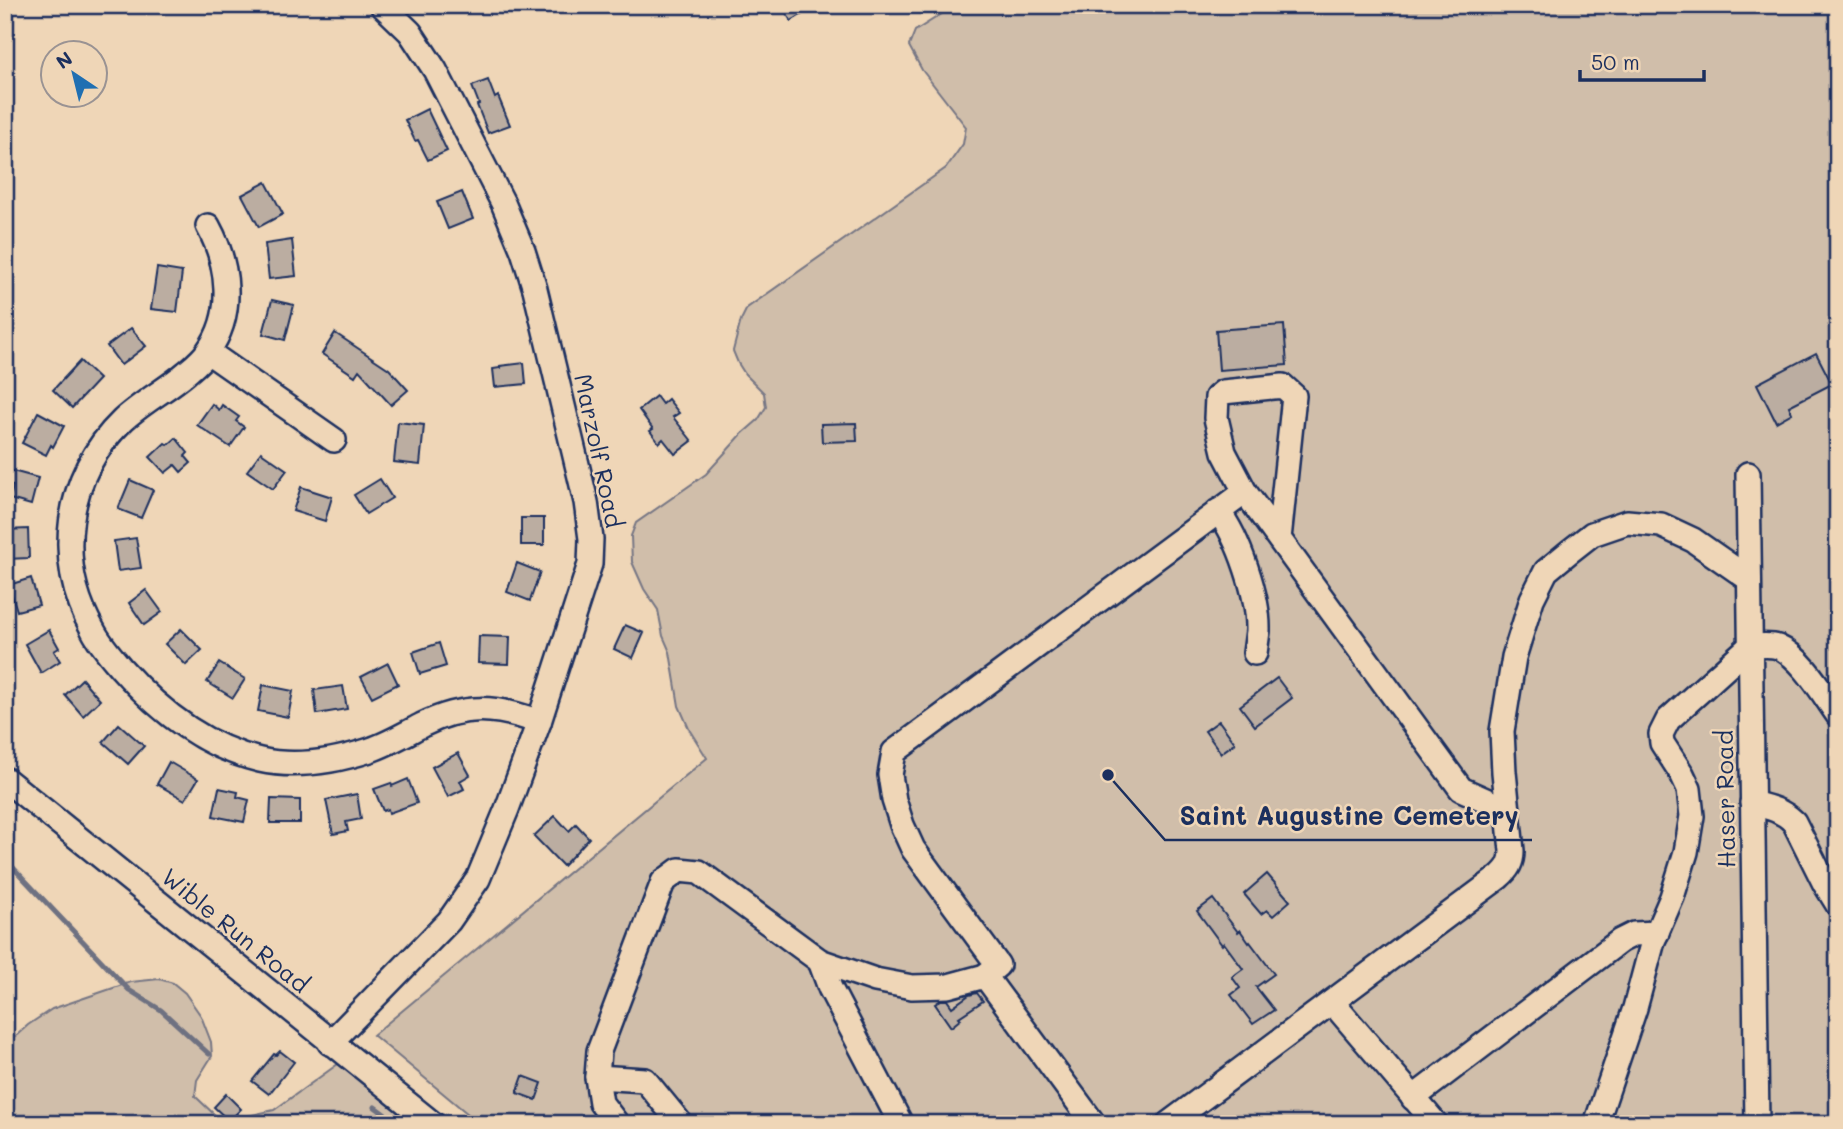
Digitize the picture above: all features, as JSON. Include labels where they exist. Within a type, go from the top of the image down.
[{"type":"street","name":"Marzolf Road","points":[[330,1042],[449,921],[478,878],[539,722],[590,564],[591,539],[586,502],[535,289],[503,203],[435,70],[410,32],[382,5]]},
{"type":"street","points":[[208,226],[225,269],[226,303],[218,334],[208,352],[184,375],[130,415],[106,439],[86,471],[79,489],[72,516],[72,578],[86,619],[97,638],[140,690],[162,710],[206,740],[261,760],[290,763],[344,757],[373,749],[444,715],[464,710],[496,709],[539,722]]},
{"type":"street","points":[[208,352],[334,440]]},
{"type":"street","points":[[1279,539],[1294,396],[1283,386],[1223,392],[1217,397],[1216,418],[1224,452],[1245,492],[1279,539],[1461,789],[1508,810]]},
{"type":"street","name":"Haser Road","points":[[1748,474],[1757,1124]]},
{"type":"street","points":[[617,1124],[601,1103],[597,1077],[599,1051],[663,882],[679,870],[699,872],[820,961],[875,980],[912,987],[948,986],[985,976],[998,965],[913,849],[894,800],[890,775],[894,752],[1245,492]]},
{"type":"street","points":[[1218,511],[1229,525],[1248,579],[1258,630],[1255,653]]},
{"type":"street","points":[[1168,1124],[1507,870],[1512,861],[1512,851],[1502,731],[1514,657],[1532,599],[1546,572],[1592,534],[1627,522],[1661,526],[1693,540],[1749,579]]},
{"type":"street","points":[[1595,1124],[1686,852],[1692,816],[1689,789],[1662,743],[1661,734],[1668,720],[1750,646],[1775,646],[1791,654],[1838,715]]},
{"type":"street","name":"Wible Run Road","points":[[5,779],[433,1124]]},
{"type":"street","points":[[1752,803],[1775,809],[1794,822],[1838,905]]},
{"type":"street","points":[[1413,1098],[1620,941],[1634,934],[1657,933]]},
{"type":"street","points":[[820,961],[830,988],[901,1124]]},
{"type":"street","points":[[985,976],[1094,1124]]},
{"type":"street","points":[[1332,1002],[1436,1124]]},
{"type":"street","points":[[597,1077],[645,1080],[681,1124]]},
{"type":"shaded area","points":[[956,5],[1838,5],[1838,1124],[480,1124],[373,1035],[707,758],[690,731],[679,706],[670,652],[663,636],[658,610],[644,589],[632,562],[631,536],[636,523],[706,474],[758,420],[766,407],[764,393],[745,374],[733,351],[747,308],[946,168],[963,144],[966,127],[922,70],[909,46],[915,31]]},
{"type":"shaded area","points":[[159,979],[173,983],[185,993],[201,1016],[211,1042],[212,1056],[197,1080],[195,1096],[216,1116],[230,1120],[274,1110],[338,1064],[416,1124],[5,1124],[5,1041],[52,1009],[131,982]]},
{"type":"building","points":[[781,5],[818,5],[791,21]]},
{"type":"building","points":[[488,80],[510,125],[488,133],[472,86]]},
{"type":"building","points":[[427,109],[447,151],[428,160],[405,120]]},
{"type":"building","points":[[266,182],[283,214],[259,227],[242,195]]},
{"type":"building","points":[[462,192],[473,219],[448,229],[437,202]]},
{"type":"building","points":[[292,240],[296,276],[269,279],[265,244]]},
{"type":"building","points":[[157,268],[182,272],[177,312],[151,309]]},
{"type":"building","points":[[272,300],[294,305],[285,340],[263,334]]},
{"type":"building","points":[[1284,325],[1287,365],[1219,370],[1216,330]]},
{"type":"building","points":[[131,328],[146,346],[121,365],[107,346]]},
{"type":"building","points":[[335,333],[389,369],[408,390],[391,405],[359,370],[355,376],[322,354]]},
{"type":"building","points":[[1816,353],[1832,384],[1789,406],[1792,413],[1776,422],[1757,384]]},
{"type":"building","points":[[80,361],[99,379],[72,408],[53,390]]},
{"type":"building","points":[[524,363],[526,384],[495,387],[493,369]]},
{"type":"building","points":[[656,396],[662,404],[668,399],[679,413],[673,417],[692,441],[675,454],[663,439],[659,443],[650,431],[653,429],[639,410]]},
{"type":"building","points":[[212,404],[219,410],[222,405],[239,417],[236,421],[244,427],[230,447],[197,425]]},
{"type":"building","points":[[38,412],[64,426],[46,455],[22,443]]},
{"type":"building","points":[[398,422],[424,425],[420,465],[394,462]]},
{"type":"building","points":[[856,423],[857,441],[822,442],[821,424]]},
{"type":"building","points":[[176,438],[188,453],[185,456],[191,463],[181,472],[175,465],[165,473],[150,457],[165,443],[168,445]]},
{"type":"building","points":[[261,452],[287,470],[273,489],[247,471]]},
{"type":"building","points":[[9,470],[38,478],[31,505],[10,499],[13,486],[5,484]]},
{"type":"building","points":[[380,479],[392,498],[366,514],[354,495]]},
{"type":"building","points":[[130,480],[153,490],[141,518],[118,509]]},
{"type":"building","points":[[301,487],[332,497],[325,521],[293,511]]},
{"type":"building","points":[[521,518],[544,518],[544,545],[521,545]]},
{"type":"building","points":[[28,529],[29,558],[6,559],[5,530]]},
{"type":"building","points":[[136,538],[141,568],[118,571],[114,541]]},
{"type":"building","points":[[517,563],[540,572],[530,601],[507,592]]},
{"type":"building","points":[[31,578],[39,605],[17,611],[9,585]]},
{"type":"building","points":[[146,590],[162,612],[144,625],[129,603]]},
{"type":"building","points":[[625,625],[644,633],[633,658],[614,649]]},
{"type":"building","points":[[181,629],[202,650],[186,665],[165,644]]},
{"type":"building","points":[[49,630],[59,648],[54,651],[60,661],[41,673],[25,644]]},
{"type":"building","points":[[479,636],[510,637],[509,664],[478,663]]},
{"type":"building","points":[[439,643],[446,666],[420,674],[413,652]]},
{"type":"building","points":[[219,663],[245,679],[233,698],[207,682]]},
{"type":"building","points":[[388,663],[398,684],[372,697],[361,677]]},
{"type":"building","points":[[1277,678],[1292,698],[1255,726],[1240,706]]},
{"type":"building","points":[[82,679],[100,700],[83,716],[65,695]]},
{"type":"building","points":[[263,685],[293,691],[288,717],[258,711]]},
{"type":"building","points":[[343,686],[347,709],[317,714],[314,690]]},
{"type":"building","points":[[1219,721],[1235,743],[1221,753],[1205,731]]},
{"type":"building","points":[[119,724],[144,746],[128,764],[103,742]]},
{"type":"building","points":[[458,753],[470,775],[460,781],[464,789],[448,797],[432,767]]},
{"type":"building","points":[[169,762],[198,779],[185,800],[157,784]]},
{"type":"building","points":[[408,779],[417,803],[389,813],[388,809],[383,811],[374,789],[391,783],[392,786]]},
{"type":"building","points":[[219,788],[238,792],[237,797],[249,800],[244,822],[213,816]]},
{"type":"building","points":[[357,794],[361,819],[346,822],[348,831],[333,834],[326,800]]},
{"type":"building","points":[[271,799],[300,800],[300,823],[270,823]]},
{"type":"building","points":[[555,816],[569,831],[576,824],[589,838],[563,866],[534,836]]},
{"type":"building","points":[[1267,874],[1290,901],[1273,916],[1267,910],[1261,914],[1244,894]]},
{"type":"building","points":[[1213,899],[1274,974],[1256,987],[1274,1010],[1253,1024],[1231,995],[1240,988],[1232,977],[1243,969],[1197,911]]},
{"type":"building","points":[[977,993],[983,1001],[959,1017],[961,1019],[951,1027],[935,1004],[947,1000],[952,1007],[969,995]]},
{"type":"building","points":[[280,1051],[294,1062],[269,1094],[252,1081],[274,1054]]},
{"type":"building","points":[[523,1076],[542,1083],[536,1100],[517,1093]]},
{"type":"building","points":[[226,1094],[241,1109],[229,1121],[214,1107]]},
{"type":"waterway","points":[[5,859],[129,990],[161,1010],[209,1054]]},
{"type":"waterway","points":[[375,1107],[398,1124]]},
{"type":"place","name":"Saint Augustine Cemetery","points":[[1108,775]]}]
